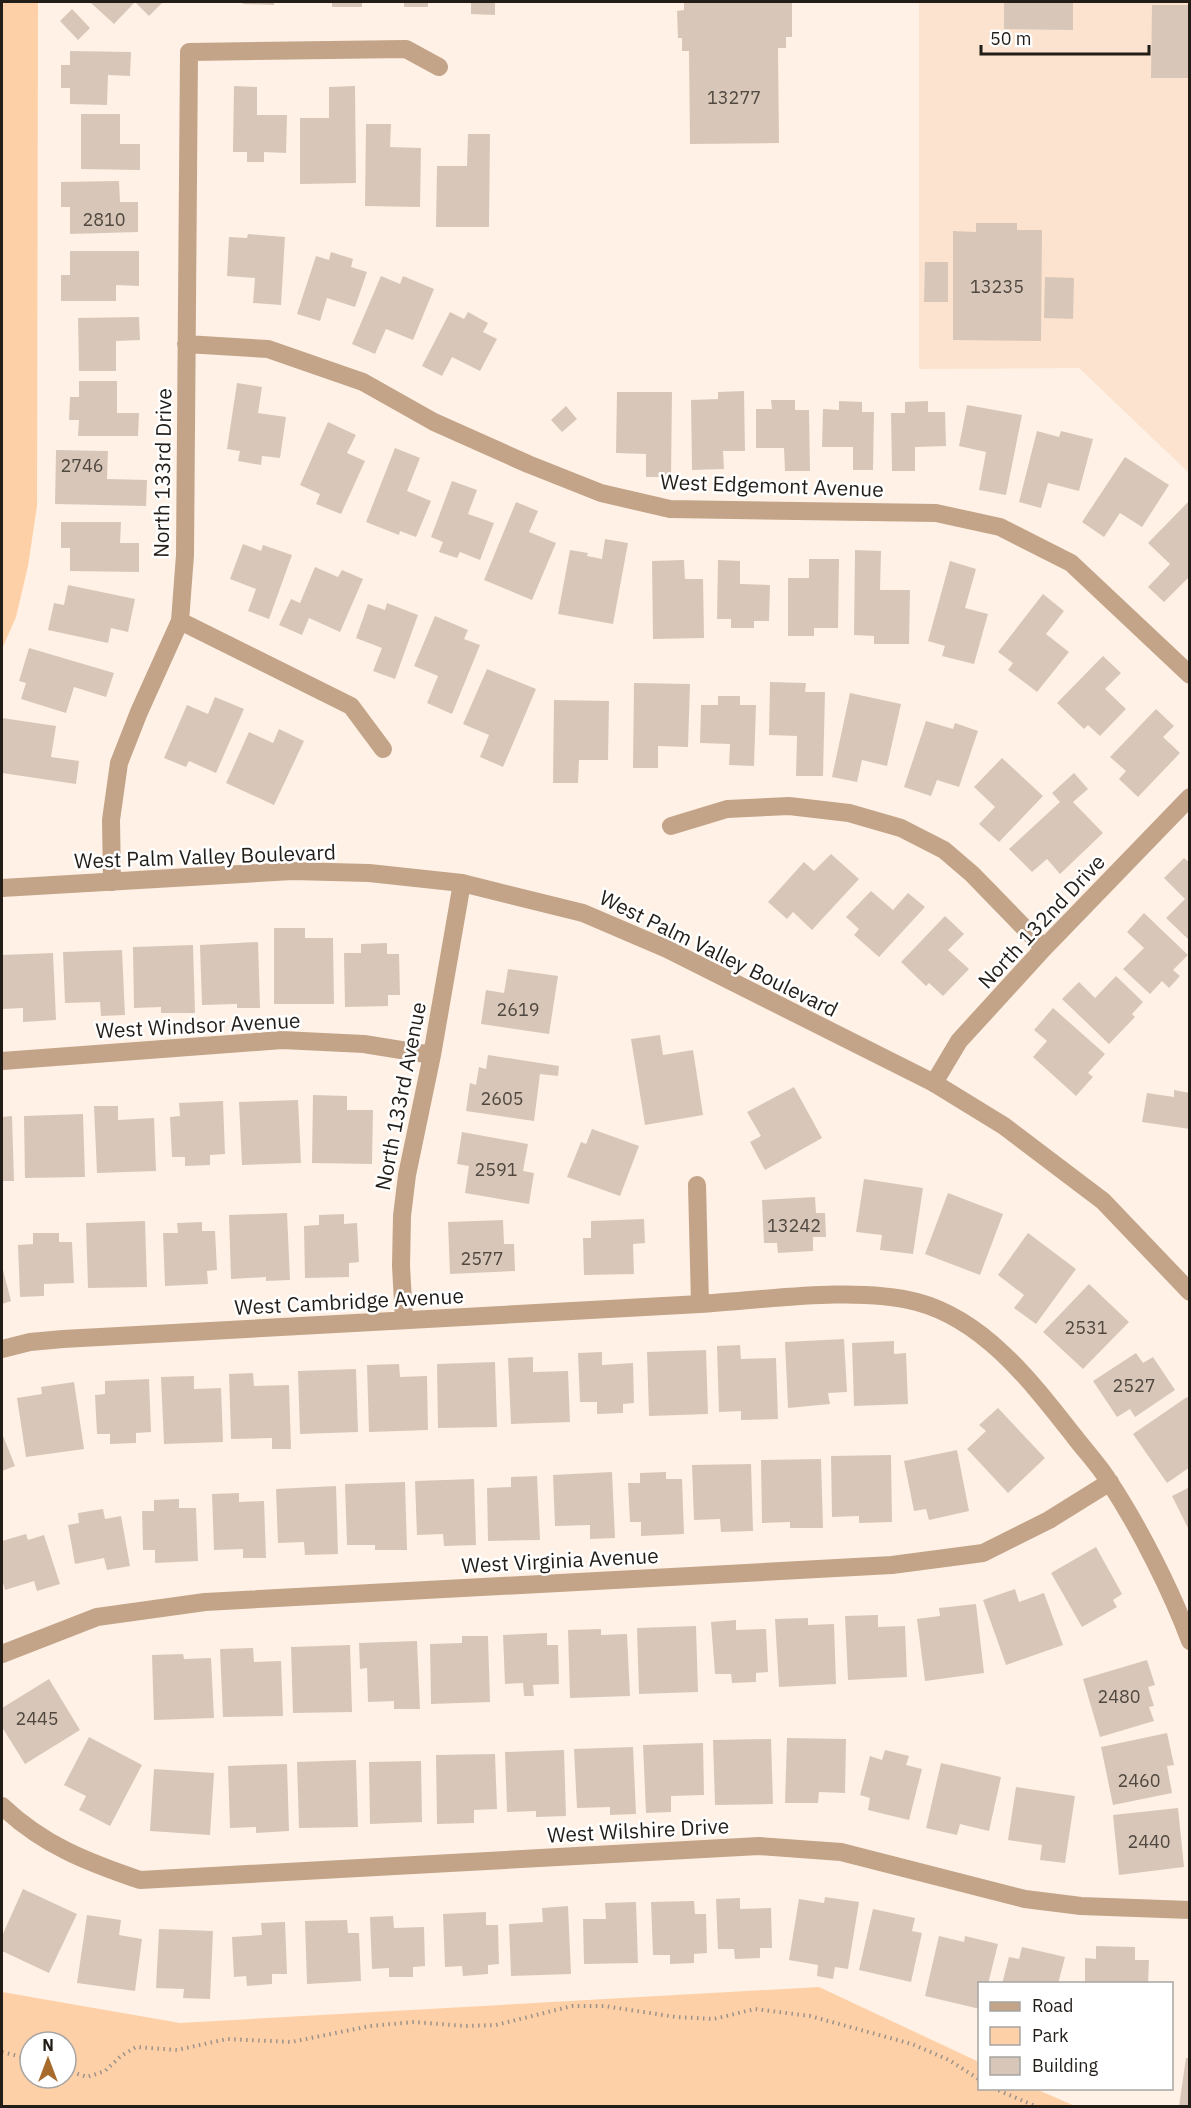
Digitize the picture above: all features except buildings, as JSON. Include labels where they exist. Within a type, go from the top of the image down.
[{"type":"street","name":"North 133rd Drive","points":[[112,882],[111,820],[119,763],[180,621],[185,555],[189,52],[406,50],[439,67]]},
{"type":"street","name":"West Edgemont Avenue","points":[[186,344],[268,349],[363,382],[434,422],[600,493],[670,509],[936,513],[1000,527],[1071,564],[1190,675]]},
{"type":"street","points":[[180,621],[351,706],[383,749]]},
{"type":"street","name":"North 132nd Drive","points":[[934,1083],[959,1041],[1044,948],[1190,797]]},
{"type":"street","points":[[670,826],[728,809],[789,806],[849,813],[901,828],[944,850],[965,868],[1044,948]]},
{"type":"street","name":"West Palm Valley Boulevard","points":[[2,888],[292,871],[369,873],[462,882],[583,913],[667,949],[934,1083],[1004,1126],[1103,1201],[1190,1292]]},
{"type":"street","name":"North 133rd Avenue","points":[[404,1320],[401,1266],[402,1216],[407,1175],[432,1055],[462,882]]},
{"type":"street","name":"West Windsor Avenue","points":[[2,1061],[282,1040],[364,1044],[432,1055]]},
{"type":"street","points":[[697,1185],[700,1304]]},
{"type":"street","name":"West Cambridge Avenue","points":[[2,1349],[30,1342],[63,1339],[804,1297],[867,1296],[918,1303],[973,1329],[1005,1356],[1055,1412],[1110,1482],[1150,1552],[1190,1641]]},
{"type":"street","name":"West Virginia Avenue","points":[[2,1654],[97,1617],[205,1602],[892,1565],[983,1553],[1049,1520],[1110,1482]]},
{"type":"street","name":"West Wilshire Drive","points":[[2,1806],[33,1833],[86,1862],[140,1880],[759,1846],[841,1852],[1025,1899],[1081,1906],[1190,1910]]},
{"type":"path","points":[[78,2074],[87,2077],[105,2071],[121,2056],[136,2047],[177,2050],[227,2039],[291,2042],[370,2026],[414,2022],[465,2026],[496,2025],[573,2006],[604,2006],[676,2017],[714,2019],[754,2009],[810,2016],[912,2044],[949,2060],[978,2079]]},
{"type":"path","points":[[2,2052],[18,2056]]},
{"type":"path","points":[[998,2090],[1035,2106]]},
{"type":"shaded area","points":[[919,2],[1189,2],[1189,473],[1079,368],[919,369]]},
{"type":"green space","points":[[2,2],[38,2],[37,506],[28,566],[16,617],[2,649]]},
{"type":"green space","points":[[819,1987],[978,2062],[978,2090],[1038,2090],[1075,2106],[2,2106],[2,1992],[180,2023]]}]
